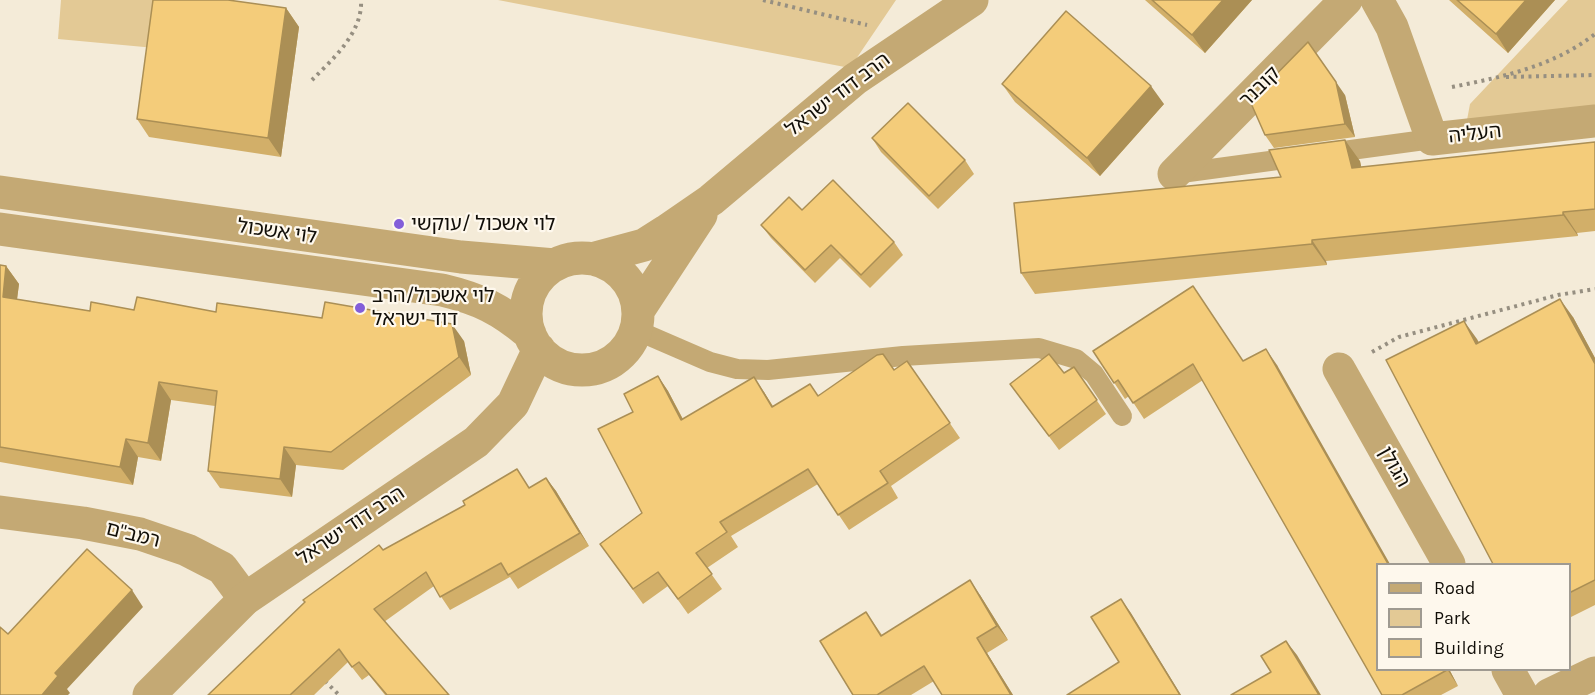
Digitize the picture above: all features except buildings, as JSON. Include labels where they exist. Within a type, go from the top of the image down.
[{"type":"street","name":"הרב דוד ישראל","points":[[592,259],[644,244],[711,200],[793,128],[855,79],[972,0]]},
{"type":"street","name":"קובנר","points":[[1174,174],[1346,0]]},
{"type":"street","name":"העליה","points":[[1377,0],[1392,27],[1432,139],[1595,121]]},
{"type":"street","name":"לוי אשכול","points":[[0,192],[462,257],[555,265]]},
{"type":"street","name":"הרב דוד ישראל","points":[[637,321],[711,200]]},
{"type":"street","name":"לוי אשכול","points":[[0,229],[442,290],[476,298],[493,306],[534,341]]},
{"type":"street","points":[[574,258],[592,259],[610,265],[625,277],[634,293],[637,321],[622,354],[596,369],[580,370],[564,366],[534,341],[527,318],[533,287],[542,274],[555,265],[574,258]]},
{"type":"street","name":"הרב דוד ישראל","points":[[149,695],[245,599],[476,442],[513,404],[534,341]]},
{"type":"street","name":"הגולן","points":[[1339,369],[1448,563]]},
{"type":"street","name":"רמב\"ם","points":[[0,512],[84,523],[140,534],[188,550],[222,568],[245,599]]},
{"type":"street","points":[[1509,671],[1522,695]]},
{"type":"street","points":[[1549,695],[1595,673]]},
{"type":"lane","points":[[1174,174],[1432,139]]},
{"type":"lane","points":[[637,321],[710,362],[737,369],[768,370],[903,356],[1039,348],[1076,359],[1094,374],[1122,416]]},
{"type":"path","points":[[312,80],[344,48],[362,12],[361,0]]},
{"type":"path","points":[[763,0],[916,37]]},
{"type":"path","points":[[1416,93],[1502,77],[1561,57],[1595,34]]},
{"type":"path","points":[[1502,77],[1595,75]]},
{"type":"path","points":[[1339,369],[1399,337],[1558,295],[1595,289]]},
{"type":"path","points":[[323,679],[339,695]]},
{"type":"green space","points":[[61,0],[160,0],[155,48],[58,39]]},
{"type":"green space","points":[[498,0],[896,0],[850,68]]},
{"type":"green space","points":[[1568,0],[1595,0],[1595,106],[1467,120],[1470,104]]},
{"type":"place","name":"לוי אשכול /עוקשי","points":[[399,224]]},
{"type":"place","name":"לוי אשכול/הרב דוד ישראל","points":[[360,308]]}]
